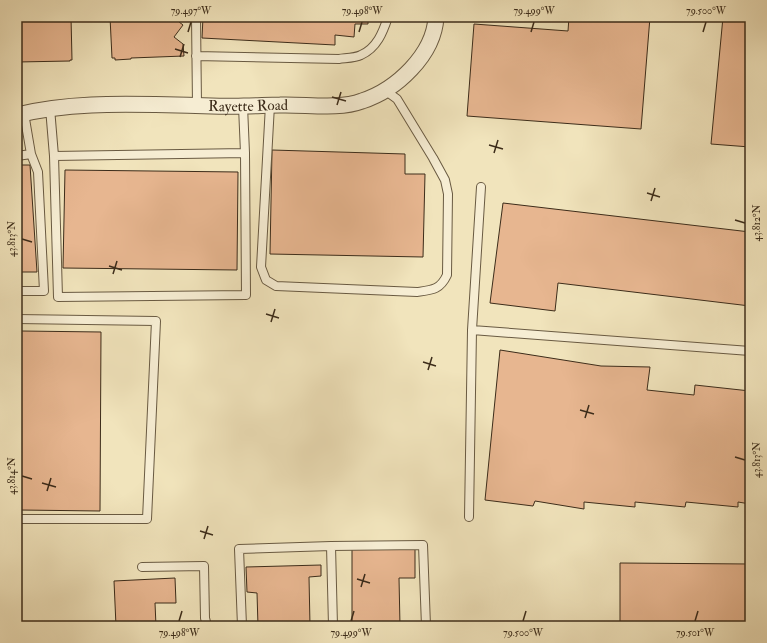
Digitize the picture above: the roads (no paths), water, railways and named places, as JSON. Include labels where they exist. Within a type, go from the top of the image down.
[{"type":"street","name":"Rayette Road","points":[[20,114],[50,108],[109,104],[334,106],[361,102],[386,91],[401,79],[424,54],[430,43],[436,23],[436,17]]},
{"type":"lane","points":[[196,17],[197,105]]},
{"type":"lane","points":[[196,56],[339,59],[360,56],[374,46],[380,37],[388,17]]},
{"type":"lane","points":[[270,105],[261,267],[266,280],[276,286],[417,292],[434,290],[443,284],[447,275],[448,194],[445,180],[397,99],[386,91]]},
{"type":"lane","points":[[50,108],[54,156],[58,297],[246,295],[244,106]]},
{"type":"lane","points":[[17,291],[44,291],[38,172],[31,154],[20,114]]},
{"type":"lane","points":[[54,156],[245,153]]},
{"type":"lane","points":[[17,156],[31,154]]},
{"type":"lane","points":[[469,517],[472,330],[481,187]]},
{"type":"lane","points":[[17,319],[156,321],[147,519],[17,519]]},
{"type":"lane","points":[[472,330],[750,351]]},
{"type":"lane","points":[[242,626],[240,549],[422,545],[426,626]]},
{"type":"lane","points":[[331,546],[333,626]]},
{"type":"lane","points":[[142,568],[204,566],[205,618],[207,626]]}]
